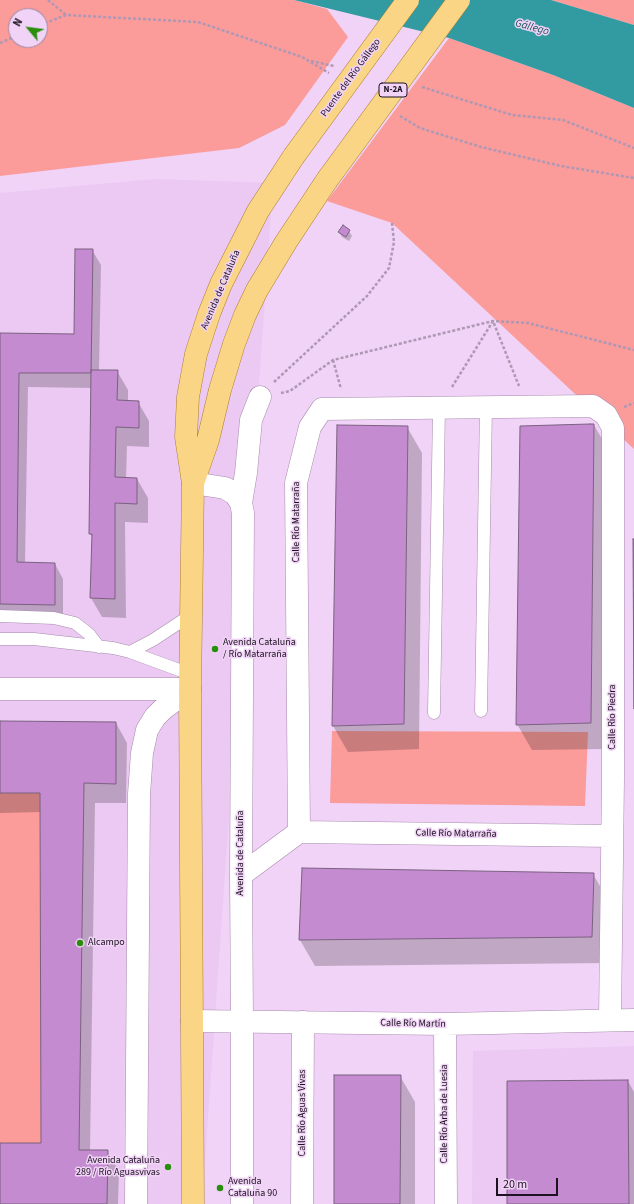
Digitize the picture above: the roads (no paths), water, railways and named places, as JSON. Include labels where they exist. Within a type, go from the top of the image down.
[{"type":"main road","name":"Puente del Río Gállego","points":[[294,156],[408,0]]},
{"type":"main road","name":"Avenida de Cataluña","points":[[193,483],[208,440],[220,390],[234,344],[257,290],[286,242],[328,180],[459,0]]},
{"type":"main road","name":"Avenida de Cataluña","points":[[193,1204],[190,681],[193,483],[186,430],[189,390],[196,354],[209,314],[240,244],[258,211],[294,156]]},
{"type":"street","name":"Avenida de Cataluña","points":[[242,1204],[240,875],[243,513],[241,503],[246,473],[251,420],[260,397]]},
{"type":"street","name":"Calle Río Matarraña","points":[[606,415],[593,406],[322,409],[310,427],[296,482],[299,832],[612,836]]},
{"type":"street","name":"Calle Río Piedra","points":[[606,415],[613,428],[610,1020]]},
{"type":"street","points":[[193,483],[225,488],[235,494],[241,503]]},
{"type":"street","points":[[0,689],[190,681]]},
{"type":"street","points":[[136,1204],[139,794],[142,753],[147,730],[155,718],[190,681]]},
{"type":"street","points":[[240,875],[299,832]]},
{"type":"street","name":"Calle Río Martín","points":[[192,1020],[445,1024],[634,1020]]},
{"type":"street","name":"Calle Río Aguas Vivas","points":[[302,1204],[303,1022]]},
{"type":"street","name":"Calle Río Arba de Luesia","points":[[445,1024],[446,1204]]},
{"type":"lane","points":[[480,711],[486,406]]},
{"type":"lane","points":[[434,713],[439,408]]},
{"type":"lane","points":[[130,652],[153,640],[191,615]]},
{"type":"lane","points":[[0,616],[54,618],[75,623],[89,634],[99,647]]},
{"type":"lane","points":[[0,639],[34,639],[130,652],[190,681]]},
{"type":"water","name":"Gállego","points":[[294,0],[551,0],[634,25],[634,108],[553,75],[449,38]]},
{"type":"place","name":"Avenida Cataluña / Río Matarraña","points":[[215,649]]},
{"type":"place","name":"Alcampo","points":[[80,943]]},
{"type":"place","name":"Avenida Cataluña 289 / Río Aguasvivas","points":[[168,1167]]},
{"type":"place","name":"Avenida Cataluña 90","points":[[220,1188]]}]
